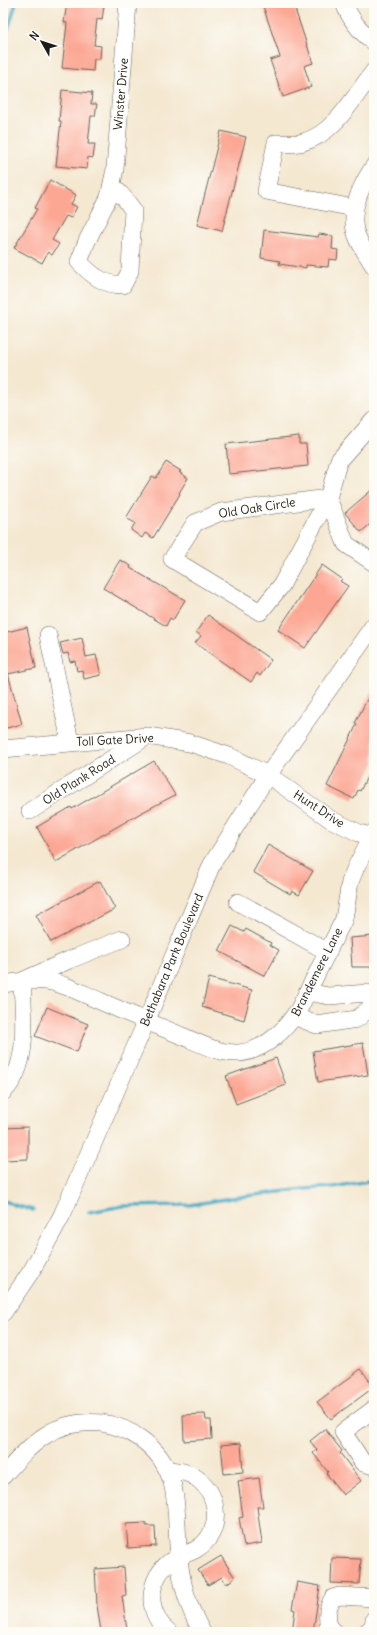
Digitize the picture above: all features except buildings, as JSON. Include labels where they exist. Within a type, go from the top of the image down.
[{"type":"street","name":"Winster Drive","points":[[112,185],[126,198],[133,210],[130,271],[123,285],[112,285],[93,276],[79,262],[87,241],[109,197],[112,185],[115,169],[128,3]]},
{"type":"street","points":[[344,3],[347,13],[356,26],[374,42]]},
{"type":"street","points":[[354,208],[266,191],[276,143],[293,144],[303,142],[323,133],[336,122],[374,71]]},
{"type":"street","points":[[374,166],[364,182],[354,208],[355,230],[362,246],[374,266]]},
{"type":"street","points":[[374,420],[339,460],[328,498],[346,544],[374,563]]},
{"type":"street","name":"Old Oak Circle","points":[[328,498],[280,586],[260,612],[172,558],[195,523],[221,512],[328,498]]},
{"type":"street","name":"Bethabara Park Boulevard","points":[[5,1306],[32,1270],[62,1215],[146,1022],[212,864],[268,774],[374,625]]},
{"type":"street","points":[[48,635],[70,742]]},
{"type":"street","name":"Toll Gate Drive","points":[[3,749],[148,736],[190,742],[229,756],[268,774]]},
{"type":"street","name":"Old Plank Road","points":[[30,811],[148,736]]},
{"type":"street","name":"Hunt Drive","points":[[268,774],[330,819],[359,833],[373,835]]},
{"type":"street","name":"Brandemere Lane","points":[[3,984],[22,981],[46,981],[65,986],[146,1022],[215,1049],[236,1053],[252,1050],[266,1043],[279,1033],[294,1016],[344,919],[350,882],[356,867],[373,835]]},
{"type":"street","points":[[238,902],[328,952]]},
{"type":"street","points":[[3,1092],[16,1076],[22,1061],[22,981],[122,939]]},
{"type":"street","points":[[307,992],[330,996],[368,994],[374,996]]},
{"type":"street","points":[[294,1016],[318,1024],[357,1019],[370,1008],[374,1002]]},
{"type":"street","points":[[374,1409],[343,1432],[363,1463],[374,1466]]},
{"type":"street","points":[[3,1476],[29,1447],[46,1434],[60,1428],[76,1424],[90,1422],[113,1426],[135,1435],[152,1448],[168,1470],[177,1504],[179,1557],[182,1580],[188,1601],[202,1632]]},
{"type":"street","points":[[168,1470],[190,1474],[200,1480],[213,1498],[215,1509],[213,1529],[207,1540],[195,1551],[179,1557],[166,1565],[154,1584],[152,1595],[153,1607],[157,1618],[169,1632]]},
{"type":"street","points":[[335,1632],[331,1630],[328,1624],[329,1604],[333,1598],[340,1596],[374,1598]]},
{"type":"street","points":[[366,1632],[370,1630],[374,1624],[374,1619]]},
{"type":"waterway","points":[[3,45],[16,3]]},
{"type":"waterway","points":[[89,1212],[123,1206],[190,1205],[231,1198],[303,1189],[333,1187],[374,1180]]},
{"type":"waterway","points":[[3,1200],[14,1205],[33,1210]]}]
